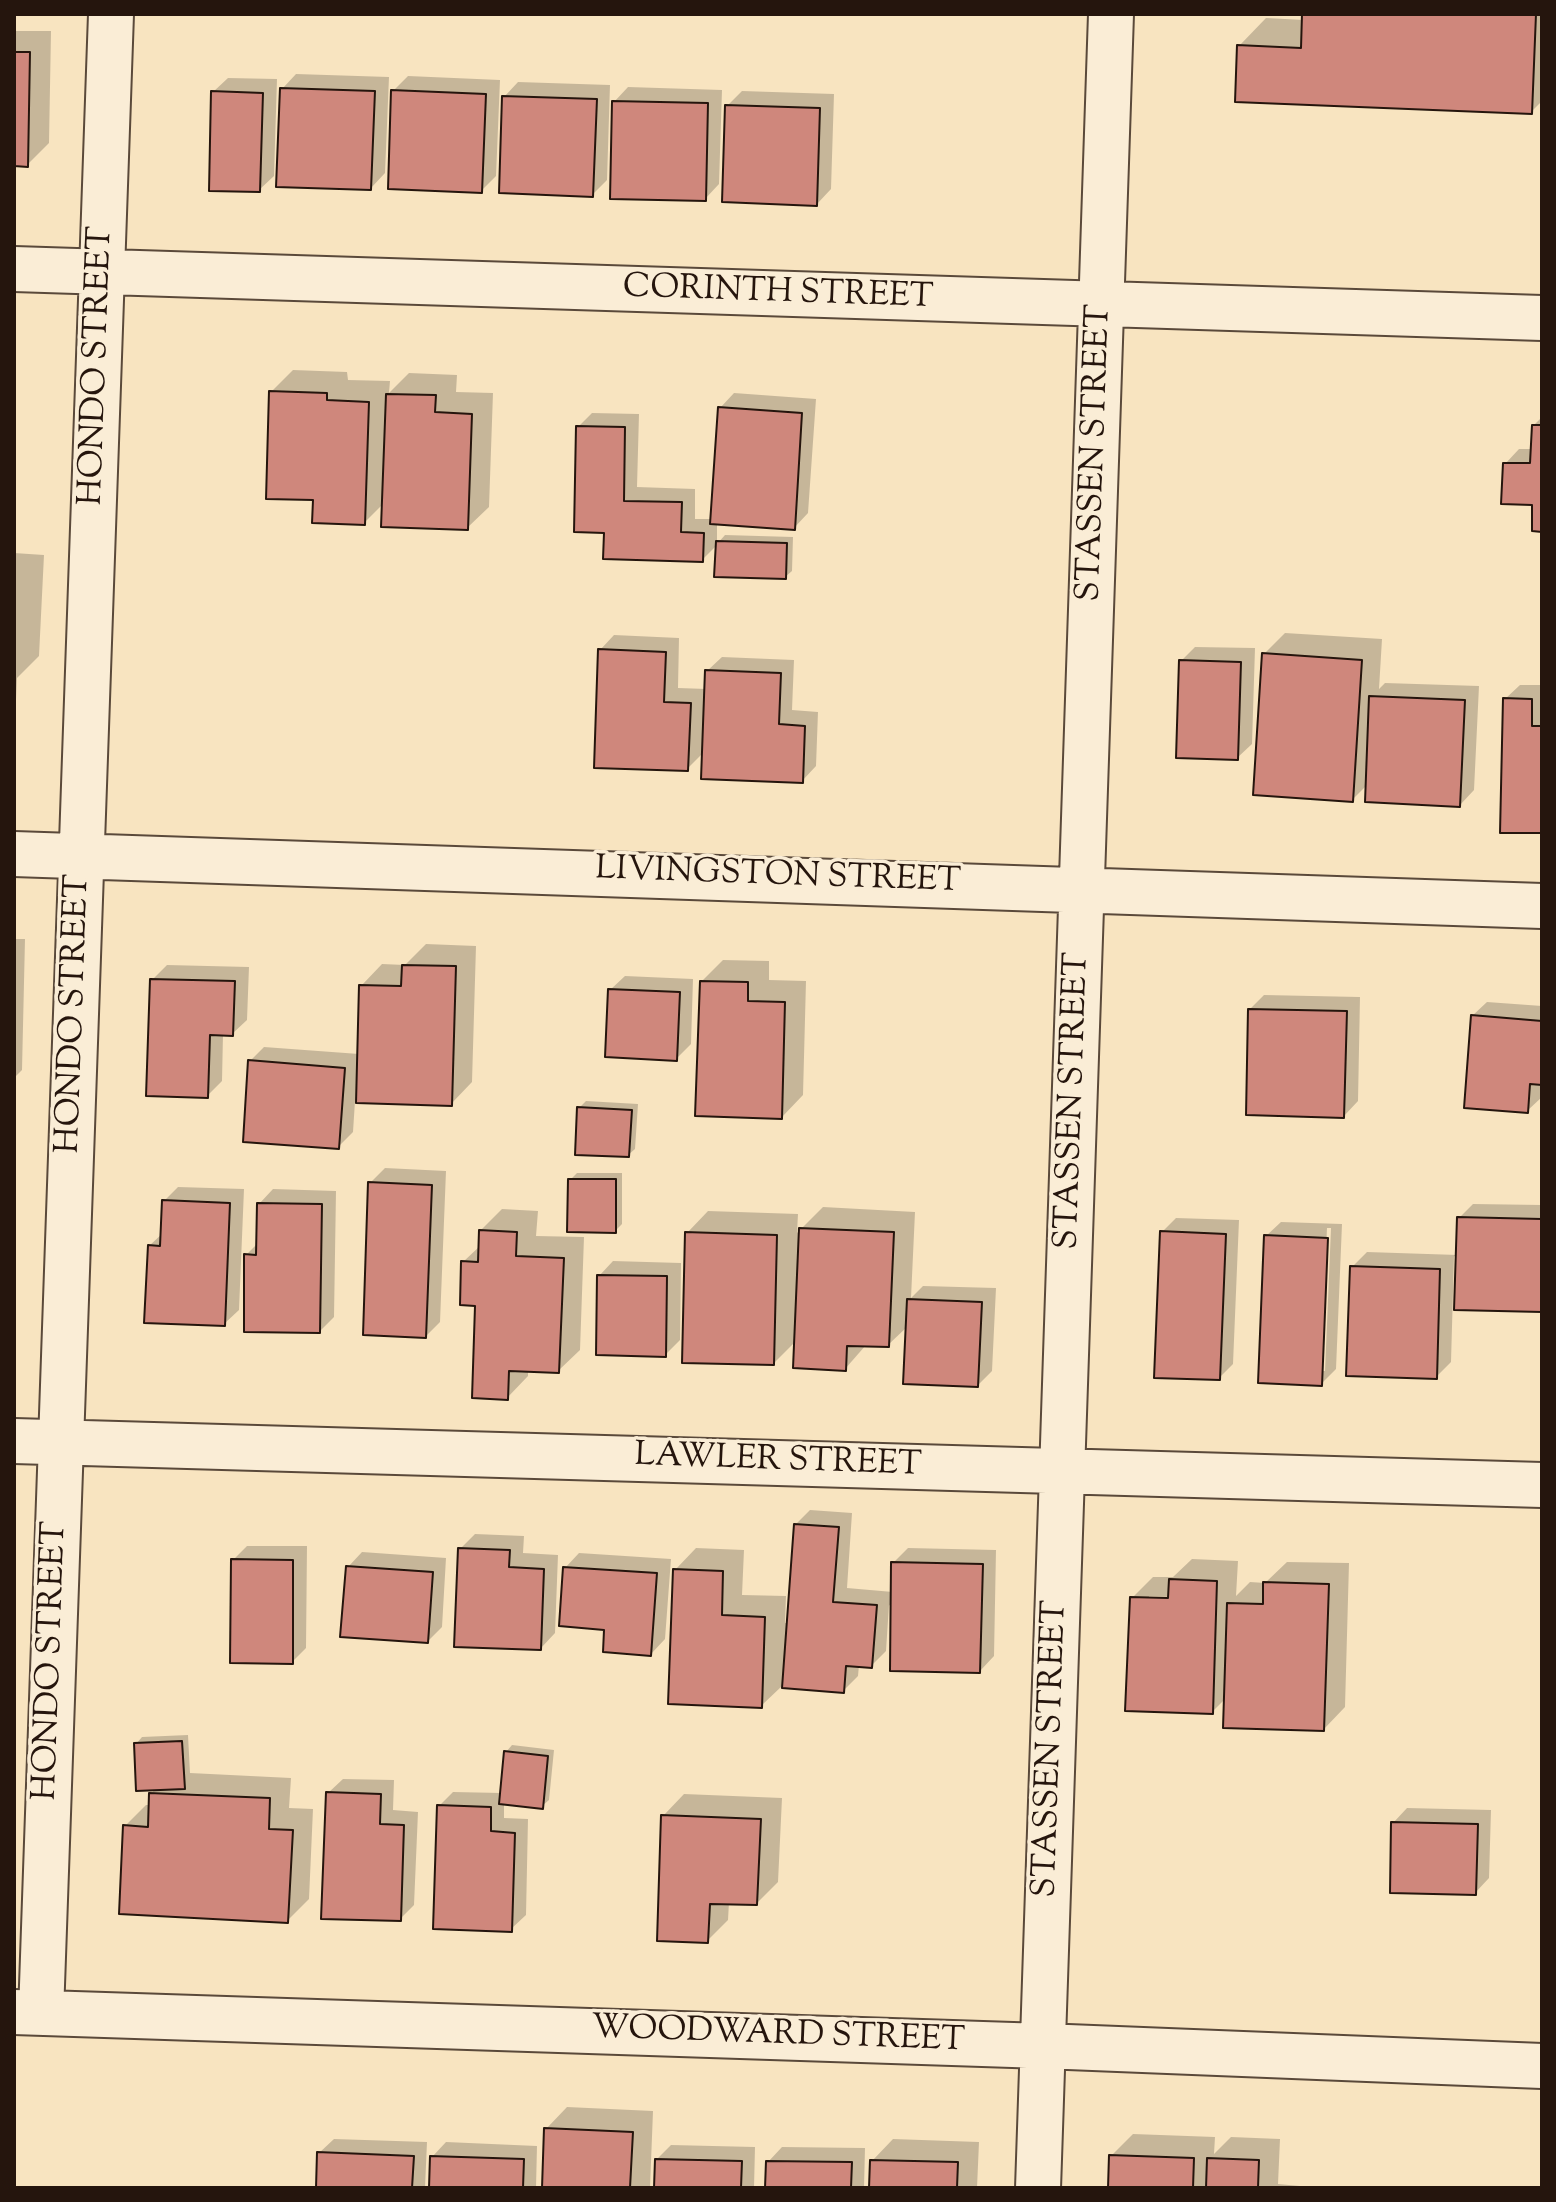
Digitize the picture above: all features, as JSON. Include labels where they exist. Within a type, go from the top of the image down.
[{"type":"street","name":"HONDO STREET","points":[[27,2012],[61,1443],[111,14]]},
{"type":"street","name":"STASSEN STREET","points":[[1038,2188],[1111,14]]},
{"type":"street","name":"CORINTH STREET","points":[[14,269],[1542,318]]},
{"type":"street","name":"LIVINGSTON STREET","points":[[14,854],[1542,906]]},
{"type":"street","name":"LAWLER STREET","points":[[14,1441],[1542,1485]]},
{"type":"street","name":"WOODWARD STREET","points":[[27,2012],[1542,2066]]},
{"type":"building","points":[[1302,14],[1536,14],[1532,114],[1235,102],[1237,45],[1301,48]]},
{"type":"building","points":[[14,52],[30,52],[28,167],[14,166]]},
{"type":"building","points":[[280,88],[375,91],[371,190],[276,187]]},
{"type":"building","points":[[391,90],[486,94],[482,193],[388,189]]},
{"type":"building","points":[[211,91],[263,93],[260,192],[209,191]]},
{"type":"building","points":[[502,96],[597,99],[593,197],[499,193]]},
{"type":"building","points":[[612,101],[708,103],[706,201],[610,199]]},
{"type":"building","points":[[725,105],[820,108],[817,206],[722,202]]},
{"type":"building","points":[[269,391],[327,393],[327,400],[369,402],[365,525],[312,523],[313,500],[266,499]]},
{"type":"building","points":[[386,394],[436,395],[435,412],[472,414],[468,530],[381,527]]},
{"type":"building","points":[[718,407],[802,413],[795,530],[710,524]]},
{"type":"building","points":[[1532,425],[1542,425],[1542,532],[1532,531],[1532,505],[1501,504],[1503,463],[1530,463]]},
{"type":"building","points":[[576,426],[625,427],[624,501],[682,502],[681,532],[704,533],[703,562],[603,559],[604,533],[574,532]]},
{"type":"building","points":[[716,541],[787,543],[786,579],[714,577]]},
{"type":"building","points":[[598,649],[666,652],[664,702],[691,703],[688,771],[594,768]]},
{"type":"building","points":[[1262,653],[1362,660],[1353,802],[1253,795]]},
{"type":"building","points":[[1179,660],[1241,662],[1238,760],[1176,758]]},
{"type":"building","points":[[705,670],[781,673],[779,724],[805,726],[803,783],[701,779]]},
{"type":"building","points":[[1369,696],[1465,700],[1460,807],[1365,802]]},
{"type":"building","points":[[1503,698],[1532,699],[1532,726],[1542,726],[1542,833],[1500,833]]},
{"type":"building","points":[[402,965],[456,966],[452,1106],[356,1103],[359,985],[401,986]]},
{"type":"building","points":[[150,979],[235,981],[233,1036],[210,1035],[208,1098],[146,1096]]},
{"type":"building","points":[[700,981],[748,982],[748,1001],[785,1002],[782,1119],[695,1116]]},
{"type":"building","points":[[608,989],[680,992],[677,1061],[605,1057]]},
{"type":"building","points":[[1248,1009],[1347,1011],[1344,1118],[1246,1115]]},
{"type":"building","points":[[1471,1015],[1542,1021],[1542,1085],[1530,1084],[1528,1113],[1464,1108]]},
{"type":"building","points":[[248,1060],[345,1068],[339,1149],[243,1142]]},
{"type":"building","points":[[577,1107],[632,1110],[629,1157],[575,1155]]},
{"type":"building","points":[[568,1179],[616,1179],[616,1233],[567,1232]]},
{"type":"building","points":[[368,1182],[432,1185],[426,1338],[363,1335]]},
{"type":"building","points":[[162,1200],[230,1203],[225,1326],[144,1323],[148,1245],[160,1246]]},
{"type":"building","points":[[257,1203],[322,1204],[320,1333],[244,1332],[244,1254],[256,1255]]},
{"type":"building","points":[[1457,1217],[1542,1219],[1542,1312],[1454,1310]]},
{"type":"building","points":[[799,1228],[894,1232],[889,1347],[847,1346],[846,1371],[793,1368]]},
{"type":"building","points":[[479,1230],[517,1232],[516,1256],[564,1258],[559,1373],[509,1371],[508,1400],[472,1398],[475,1306],[460,1305],[461,1261],[478,1262]]},
{"type":"building","points":[[1160,1231],[1226,1234],[1220,1380],[1154,1378]]},
{"type":"building","points":[[685,1232],[777,1235],[774,1365],[682,1363]]},
{"type":"building","points":[[1264,1235],[1328,1238],[1322,1386],[1258,1383]]},
{"type":"building","points":[[1350,1266],[1440,1269],[1437,1379],[1346,1376]]},
{"type":"building","points":[[597,1275],[667,1276],[666,1357],[596,1355]]},
{"type":"building","points":[[907,1299],[982,1302],[978,1387],[903,1384]]},
{"type":"building","points":[[794,1524],[839,1527],[833,1602],[877,1605],[872,1668],[846,1666],[844,1693],[782,1688]]},
{"type":"building","points":[[458,1548],[510,1550],[509,1567],[544,1569],[541,1650],[454,1647]]},
{"type":"building","points":[[231,1559],[293,1560],[293,1664],[230,1663]]},
{"type":"building","points":[[891,1562],[983,1564],[980,1673],[890,1671]]},
{"type":"building","points":[[346,1566],[433,1572],[428,1643],[340,1637]]},
{"type":"building","points":[[563,1567],[657,1573],[651,1656],[603,1652],[604,1630],[559,1626]]},
{"type":"building","points":[[673,1569],[723,1571],[722,1615],[765,1617],[762,1708],[668,1704]]},
{"type":"building","points":[[1169,1579],[1217,1581],[1213,1714],[1125,1711],[1130,1597],[1168,1598]]},
{"type":"building","points":[[1263,1582],[1329,1584],[1324,1731],[1223,1728],[1227,1603],[1263,1604]]},
{"type":"building","points":[[182,1741],[185,1789],[136,1791],[134,1743]]},
{"type":"building","points":[[504,1751],[548,1756],[543,1809],[499,1804]]},
{"type":"building","points":[[326,1792],[381,1794],[380,1824],[404,1825],[401,1921],[321,1919]]},
{"type":"building","points":[[149,1793],[270,1798],[269,1829],[293,1830],[288,1923],[119,1914],[123,1825],[148,1827]]},
{"type":"building","points":[[437,1805],[491,1807],[491,1831],[515,1833],[512,1932],[433,1929]]},
{"type":"building","points":[[661,1815],[761,1819],[757,1905],[710,1904],[708,1943],[657,1941]]},
{"type":"building","points":[[1391,1822],[1478,1824],[1476,1895],[1390,1893]]},
{"type":"building","points":[[544,2128],[633,2132],[630,2188],[542,2188]]},
{"type":"building","points":[[317,2152],[414,2156],[412,2188],[316,2188]]},
{"type":"building","points":[[1109,2155],[1194,2158],[1193,2188],[1108,2188]]},
{"type":"building","points":[[430,2156],[524,2159],[523,2188],[429,2188]]},
{"type":"building","points":[[1207,2158],[1259,2160],[1258,2188],[1206,2188]]},
{"type":"building","points":[[655,2159],[742,2161],[741,2188],[654,2188]]},
{"type":"building","points":[[870,2160],[958,2162],[957,2188],[869,2188]]},
{"type":"building","points":[[766,2161],[852,2162],[851,2188],[765,2188]]}]
